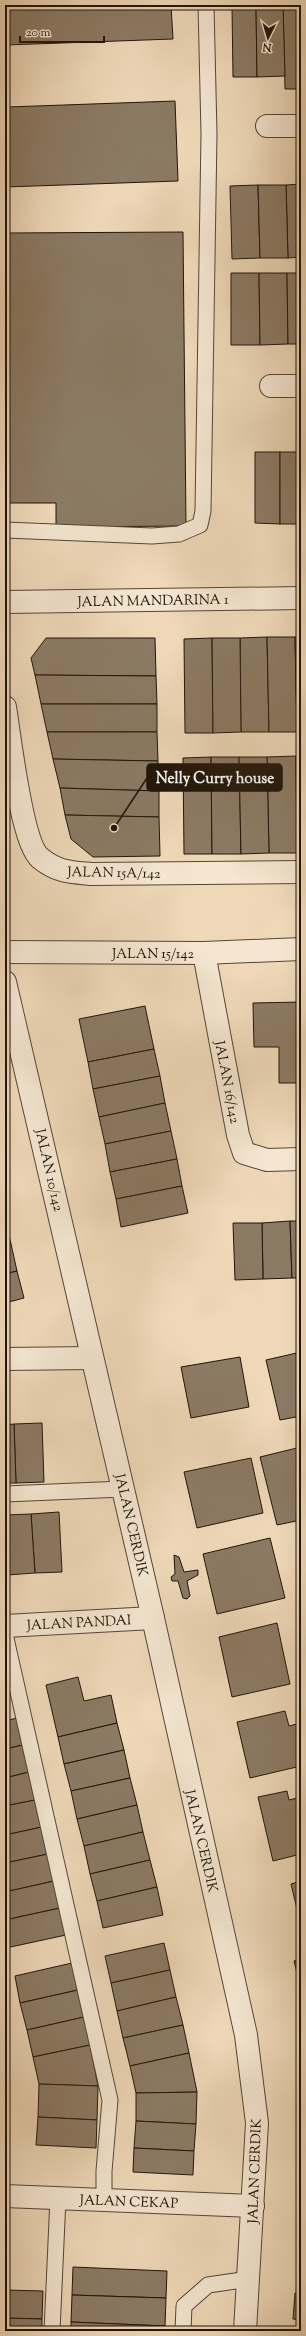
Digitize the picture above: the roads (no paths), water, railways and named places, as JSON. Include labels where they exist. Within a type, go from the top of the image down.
[{"type":"street","points":[[267,126],[301,126]]},
{"type":"street","points":[[271,386],[301,386]]},
{"type":"street","name":"JALAN MANDARINA 1","points":[[5,602],[301,598]]},
{"type":"street","name":"JALAN 15A/142","points":[[5,707],[26,832],[38,857],[60,871],[91,874],[301,872]]},
{"type":"street","name":"JALAN 15/142","points":[[5,952],[204,953],[301,949]]},
{"type":"street","name":"JALAN 16/142","points":[[204,953],[238,1135],[244,1153],[267,1160],[301,1159]]},
{"type":"street","name":"JALAN 10/142","points":[[5,982],[64,1229],[92,1358]]},
{"type":"street","points":[[5,1359],[92,1358]]},
{"type":"street","name":"JALAN CERDIK","points":[[92,1358],[153,1618],[246,2035],[257,2123],[246,2331]]},
{"type":"street","name":"JALAN PANDAI","points":[[5,1626],[153,1618]]},
{"type":"street","name":"JALAN CEKAP","points":[[5,2196],[253,2206]]},
{"type":"lane","points":[[5,530],[152,536],[179,534],[200,525],[203,511],[209,134],[206,5]]},
{"type":"lane","points":[[5,1494],[123,1488]]},
{"type":"lane","points":[[5,1634],[110,2100],[104,2171],[104,2200]]},
{"type":"lane","points":[[52,2331],[58,2198]]},
{"type":"lane","points":[[183,2331],[184,2306],[208,2285],[249,2279]]},
{"type":"place","name":"Nelly Curry house","points":[[114,828]]}]
